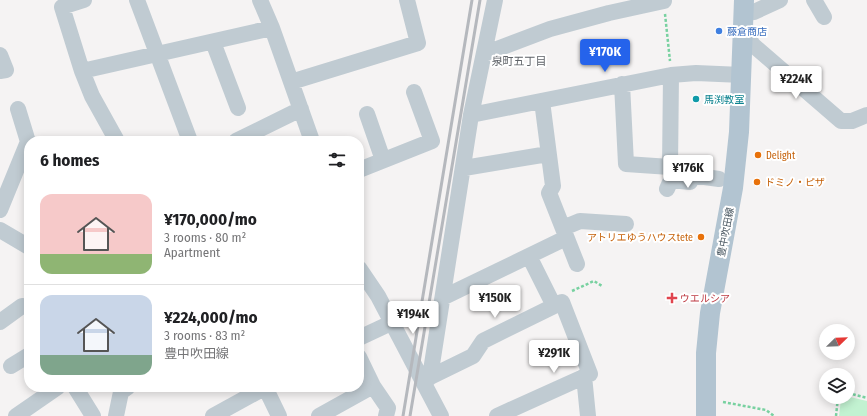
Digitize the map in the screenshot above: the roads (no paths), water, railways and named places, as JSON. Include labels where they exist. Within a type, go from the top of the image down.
[{"type":"main road","name":"豊中吹田線","points":[[711,408],[706,353],[726,184],[742,76],[744,14]]},
{"type":"street","points":[[84,0],[62,7],[82,71],[92,96],[114,136]]},
{"type":"street","points":[[137,0],[188,136]]},
{"type":"street","points":[[291,82],[418,43],[406,0]]},
{"type":"street","points":[[427,380],[444,297],[471,115],[495,0]]},
{"type":"street","points":[[780,0],[754,12],[744,14],[753,45],[841,121],[852,121],[867,115]]},
{"type":"street","points":[[814,0],[824,17]]},
{"type":"street","points":[[263,1],[310,136]]},
{"type":"street","points":[[484,54],[550,29],[609,12],[664,2]]},
{"type":"street","points":[[82,71],[272,28]]},
{"type":"street","points":[[213,42],[238,108]]},
{"type":"street","points":[[0,55],[6,70],[0,71]]},
{"type":"street","points":[[471,115],[672,75],[696,73],[742,76]]},
{"type":"street","points":[[670,167],[672,75]]},
{"type":"street","points":[[622,84],[626,164],[670,167],[676,173],[726,184]]},
{"type":"street","points":[[364,168],[432,141],[414,92]]},
{"type":"street","points":[[542,100],[553,186],[549,193],[577,264]]},
{"type":"street","points":[[18,109],[26,136]]},
{"type":"street","points":[[246,136],[301,109]]},
{"type":"street","points":[[367,114],[383,160]]},
{"type":"street","points":[[0,210],[24,154]]},
{"type":"street","points":[[464,168],[548,154]]},
{"type":"street","points":[[666,189],[671,180],[726,184]]},
{"type":"street","points":[[444,297],[529,256],[565,233],[580,221],[626,224]]},
{"type":"street","points":[[0,230],[24,244]]},
{"type":"street","points":[[497,416],[590,374],[558,304],[529,256]]},
{"type":"street","points":[[364,275],[378,296],[391,322],[427,380],[441,416]]},
{"type":"street","points":[[427,380],[472,356],[483,341],[558,304]]},
{"type":"street","points":[[0,322],[22,306]]},
{"type":"street","points":[[364,336],[391,322]]},
{"type":"street","points":[[12,366],[24,358]]},
{"type":"street","points":[[364,367],[373,386],[388,408],[386,416]]},
{"type":"street","points":[[584,376],[585,415]]},
{"type":"street","points":[[364,391],[373,386]]},
{"type":"street","points":[[16,416],[51,392]]},
{"type":"street","points":[[78,392],[93,416]]},
{"type":"street","points":[[116,416],[121,392]]},
{"type":"street","points":[[213,416],[256,392]]},
{"type":"street","points":[[267,392],[279,416]]},
{"type":"street","points":[[319,416],[362,392]]},
{"type":"railway","points":[[403,416],[472,0]]},
{"type":"railway","points":[[410,416],[480,0]]},
{"type":"place","name":"藤倉商店","points":[[719,31]]},
{"type":"place","name":"馬渕教室","points":[[696,99]]},
{"type":"place","name":"Delight","points":[[758,155]]},
{"type":"place","name":"ドミノ・ピザ","points":[[757,182]]},
{"type":"place","name":"アトリエゆうハウスtete","points":[[701,237]]},
{"type":"place","name":"ウエルシア","points":[[672,298]]},
{"type":"district","name":"泉町五丁目","points":[[519,61]]}]
